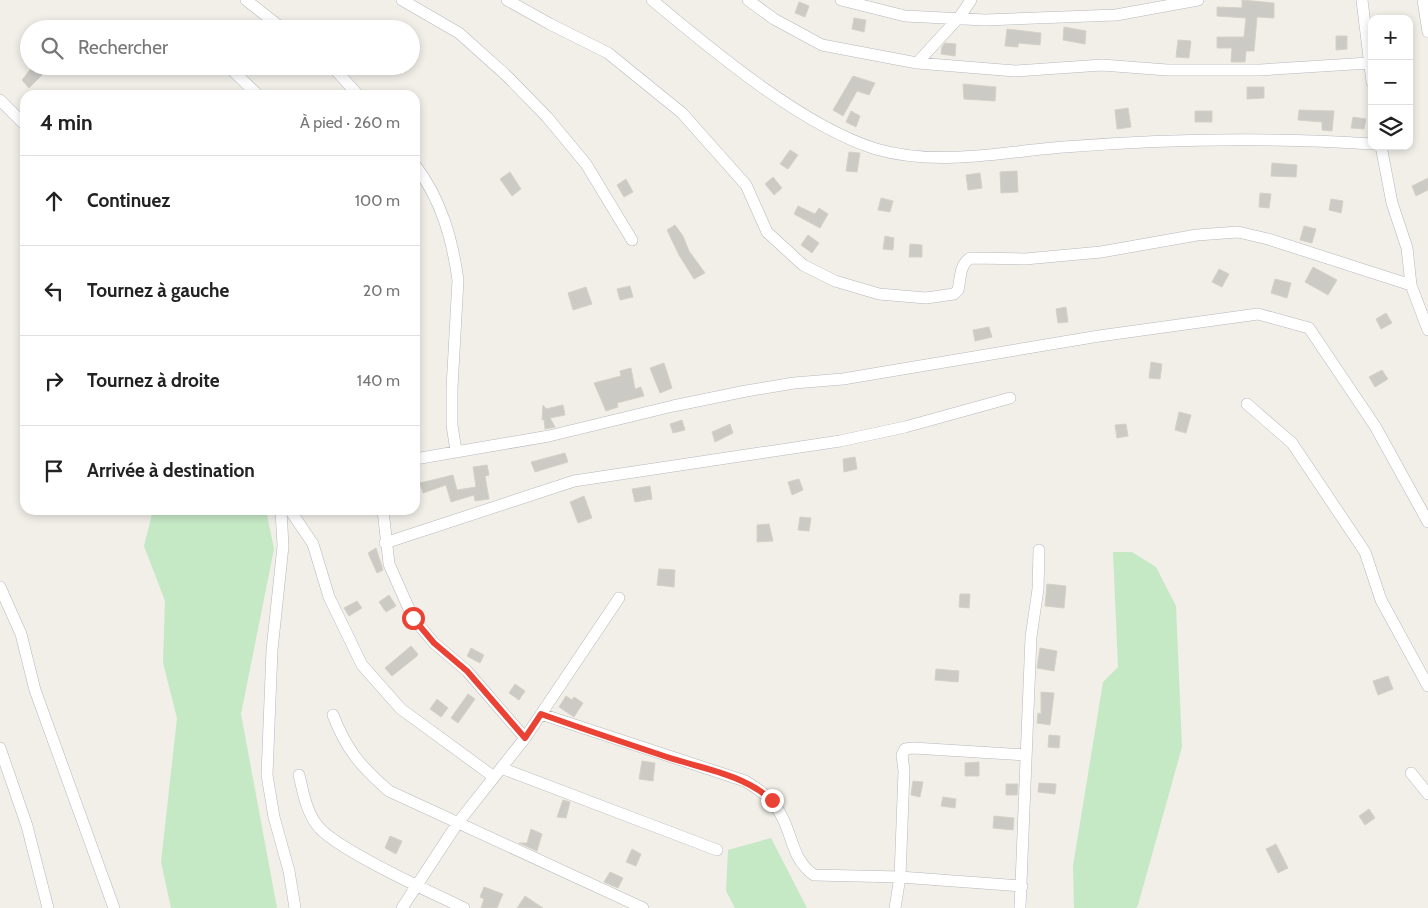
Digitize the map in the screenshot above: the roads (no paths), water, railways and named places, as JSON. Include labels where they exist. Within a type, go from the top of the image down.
[{"type":"street","points":[[246,0],[272,20]]},
{"type":"street","points":[[402,0],[459,33],[507,76],[547,117],[586,164],[632,240]]},
{"type":"street","points":[[508,0],[550,24],[608,53],[682,113],[746,184],[767,232],[803,265],[835,280],[879,294],[926,298],[954,294],[958,290],[964,262],[970,258],[1025,259],[1101,252],[1196,235],[1238,232],[1268,239],[1410,286]]},
{"type":"street","points":[[652,0],[756,81],[796,109],[848,139],[877,149],[904,155],[959,159],[1063,147],[1193,140],[1301,139],[1368,144]]},
{"type":"street","points":[[748,0],[781,24],[822,45],[917,64],[1015,71],[1102,65],[1166,70],[1260,70],[1368,63]]},
{"type":"street","points":[[841,0],[905,16],[957,20],[1116,14],[1198,0]]},
{"type":"street","points":[[917,64],[957,20],[971,0]]},
{"type":"street","points":[[1362,0],[1369,60]]},
{"type":"street","points":[[1423,0],[1428,32]]},
{"type":"street","points":[[237,75],[253,90]]},
{"type":"street","points":[[340,75],[354,90]]},
{"type":"street","points":[[0,100],[20,120]]},
{"type":"street","points":[[1382,150],[1392,203],[1407,248],[1410,286],[1428,330]]},
{"type":"street","points":[[420,172],[433,192],[442,212],[456,272],[452,388],[452,425],[456,451]]},
{"type":"street","points":[[420,458],[549,436],[673,406],[746,391],[794,383],[843,379],[1100,336],[1258,314],[1309,328],[1375,426],[1428,522]]},
{"type":"street","points":[[385,543],[574,481],[840,441],[904,427],[1010,398]]},
{"type":"street","points":[[1248,404],[1292,444],[1365,552],[1381,600],[1428,686]]},
{"type":"street","points":[[281,515],[283,546],[272,650],[267,776],[274,817],[289,871],[295,908]]},
{"type":"street","points":[[293,515],[313,544],[329,597],[362,665],[401,709],[498,773],[717,850]]},
{"type":"street","points":[[383,515],[385,543],[396,584],[413,618],[434,643],[467,671],[525,738]]},
{"type":"street","points":[[1020,908],[1031,637],[1038,589],[1039,550]]},
{"type":"street","points":[[0,587],[20,634],[35,690],[114,908]]},
{"type":"street","points":[[402,908],[457,824],[525,738],[619,598]]},
{"type":"street","points":[[541,714],[745,781],[772,800],[782,816],[795,854],[805,868],[814,875],[900,877],[1022,886]]},
{"type":"street","points":[[333,715],[342,738],[366,771],[389,790],[457,824],[644,908]]},
{"type":"street","points":[[0,748],[27,826],[48,908]]},
{"type":"street","points":[[895,908],[900,877],[904,780],[902,755],[905,749],[1026,755]]},
{"type":"street","points":[[1411,773],[1428,794]]},
{"type":"street","points":[[298,774],[306,803],[318,827],[362,857],[464,908]]}]
